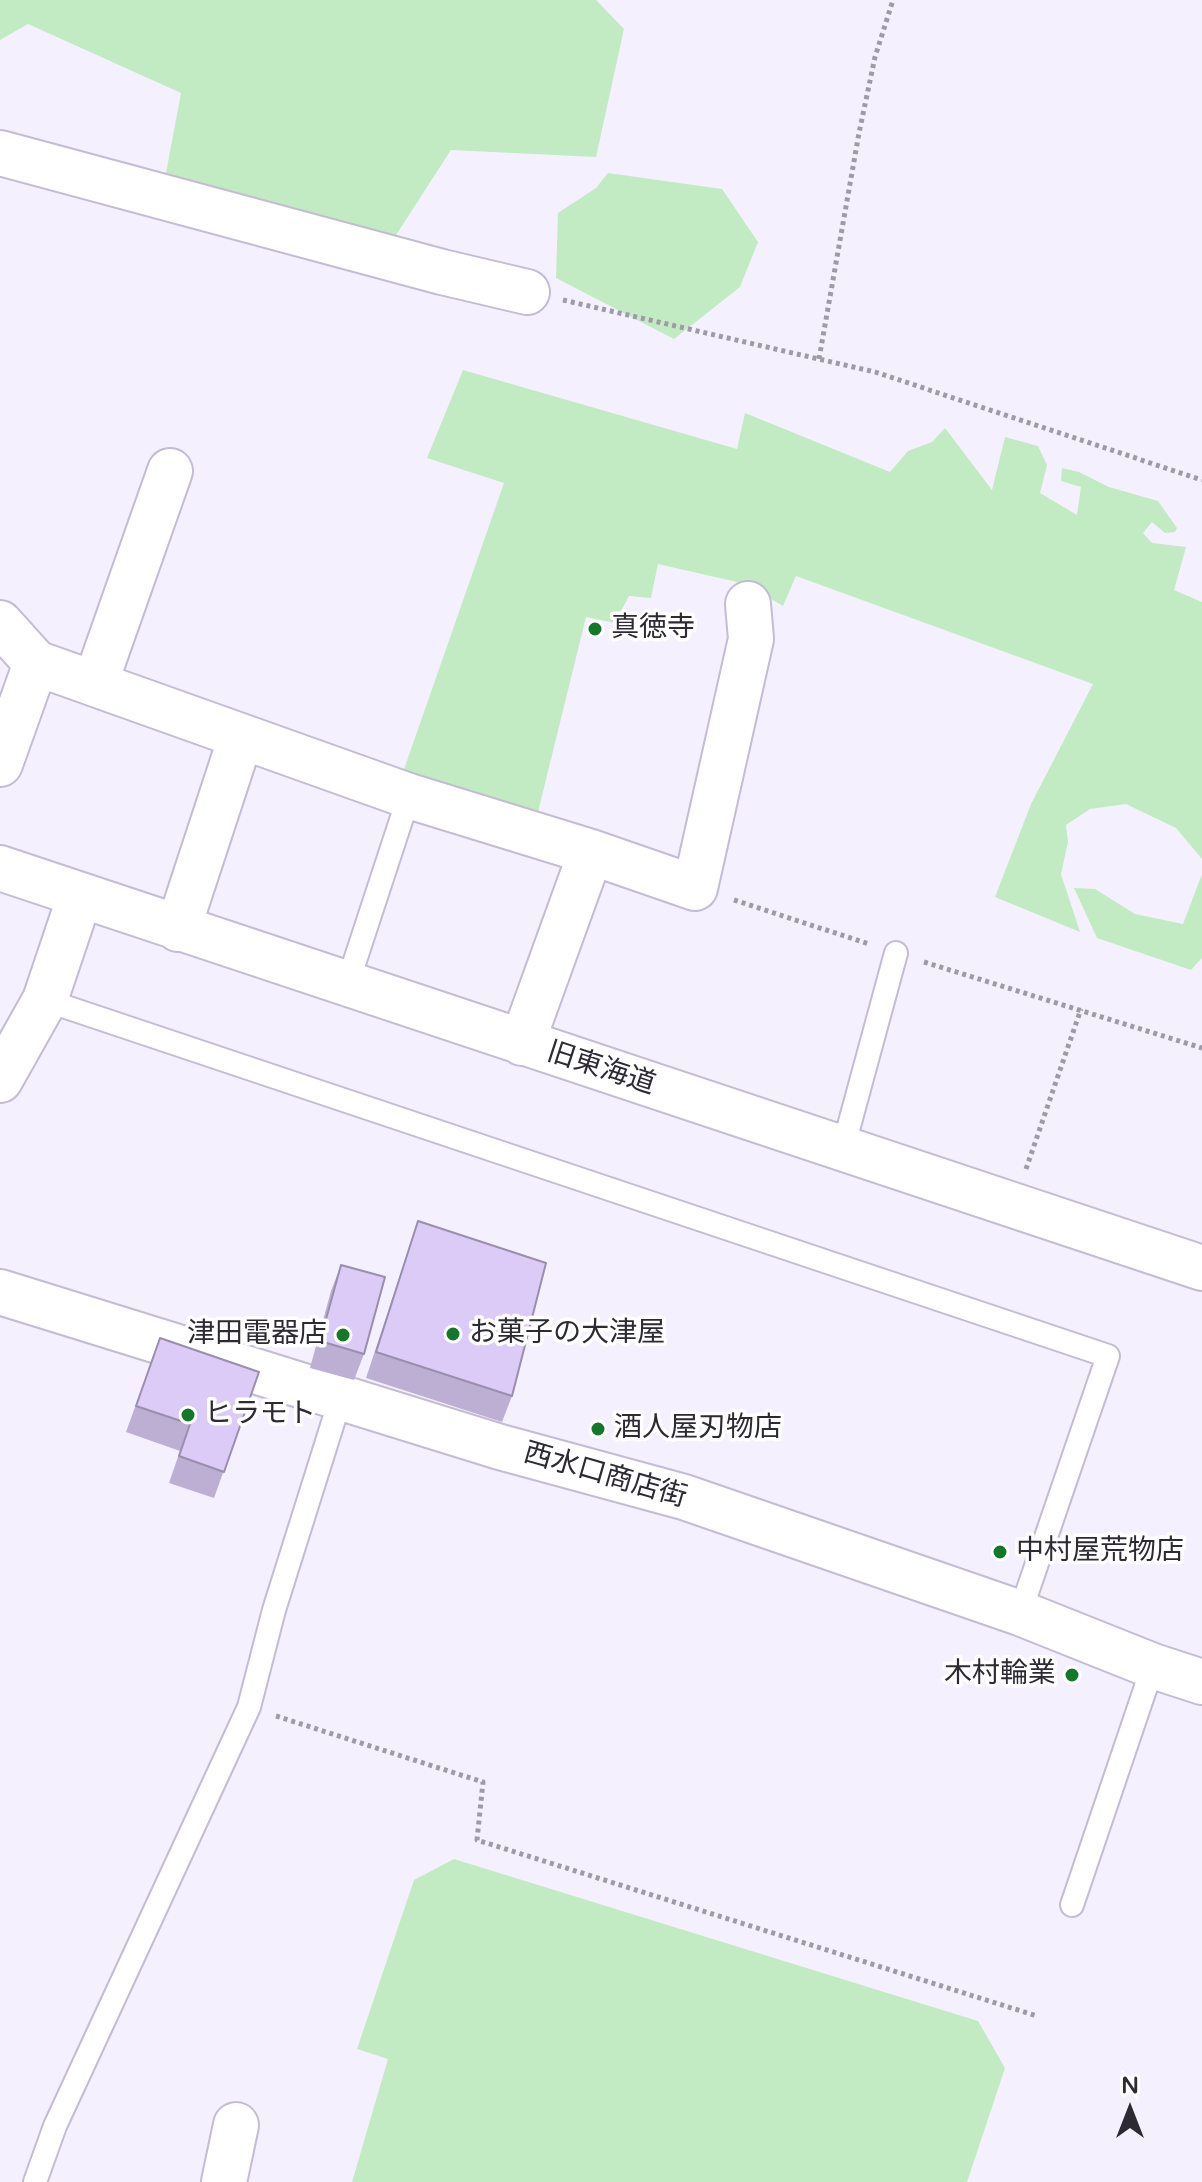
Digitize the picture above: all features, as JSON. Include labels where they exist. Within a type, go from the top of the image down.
[{"type":"street","points":[[0,153],[527,292]]},
{"type":"street","points":[[95,684],[170,471]]},
{"type":"street","points":[[0,623],[36,663],[409,796],[591,852],[695,888],[751,639],[748,604]]},
{"type":"street","points":[[0,764],[36,663]]},
{"type":"street","points":[[178,929],[241,737]]},
{"type":"street","points":[[522,1043],[591,852]]},
{"type":"street","name":"旧東海道","points":[[0,868],[1202,1268]]},
{"type":"street","points":[[0,1080],[45,1000],[80,896]]},
{"type":"street","name":"西水口商店街","points":[[0,1292],[500,1447],[684,1497],[1020,1613],[1153,1666],[1202,1682]]},
{"type":"street","points":[[224,2182],[236,2125]]},
{"type":"lane","points":[[347,985],[409,796]]},
{"type":"lane","points":[[843,1148],[896,953]]},
{"type":"lane","points":[[45,1000],[1108,1356],[1020,1613]]},
{"type":"lane","points":[[35,2182],[55,2126],[249,1707],[274,1610],[341,1397]]},
{"type":"lane","points":[[1072,1905],[1153,1666]]},
{"type":"path","points":[[819,359],[859,133],[875,57],[893,0]]},
{"type":"path","points":[[527,292],[875,372],[1202,480]]},
{"type":"path","points":[[1014,1204],[1081,1009],[1202,1048]]},
{"type":"path","points":[[249,1707],[483,1782],[477,1840],[1037,2016]]},
{"type":"green space","points":[[0,0],[596,0],[624,29],[596,157],[451,150],[387,249],[166,173],[181,93],[28,24],[0,40]]},
{"type":"green space","points":[[608,173],[722,189],[758,242],[740,287],[674,339],[556,278],[558,213],[596,188]]},
{"type":"green space","points":[[463,370],[737,449],[745,413],[890,472],[908,451],[932,442],[945,428],[992,490],[1005,437],[1038,446],[1047,465],[1040,493],[1077,515],[1081,487],[1061,481],[1062,468],[1079,472],[1109,487],[1158,501],[1177,528],[1175,532],[1165,533],[1152,522],[1143,533],[1152,543],[1186,547],[1174,590],[1202,602],[1202,859],[1176,828],[1126,804],[1090,809],[1066,825],[1068,842],[1061,874],[1080,932],[995,897],[1031,804],[1093,684],[796,576],[783,606],[746,584],[658,564],[651,598],[629,596],[615,623],[586,617],[537,816],[402,775],[504,483],[427,458]]},
{"type":"green space","points":[[1202,874],[1202,958],[1191,970],[1097,938],[1074,888],[1095,889],[1135,914],[1183,924]]},
{"type":"green space","points":[[454,1859],[978,2021],[1005,2068],[967,2182],[352,2182],[388,2059],[357,2049],[414,1880]]},
{"type":"building","name":"お菓子の大津屋","points":[[418,1221],[546,1263],[512,1396],[376,1352]]},
{"type":"building","name":"津田電器店","points":[[341,1265],[385,1277],[364,1354],[320,1341]]},
{"type":"building","name":"ヒラモト","points":[[160,1338],[259,1372],[224,1472],[179,1456],[190,1424],[136,1406]]},
{"type":"place","name":"真徳寺","points":[[595,629]]},
{"type":"place","name":"お菓子の大津屋","points":[[453,1334]]},
{"type":"place","name":"津田電器店","points":[[343,1335]]},
{"type":"place","name":"ヒラモト","points":[[188,1415]]},
{"type":"place","name":"酒人屋刃物店","points":[[598,1429]]},
{"type":"place","name":"中村屋荒物店","points":[[1000,1552]]},
{"type":"place","name":"木村輪業","points":[[1072,1675]]}]
